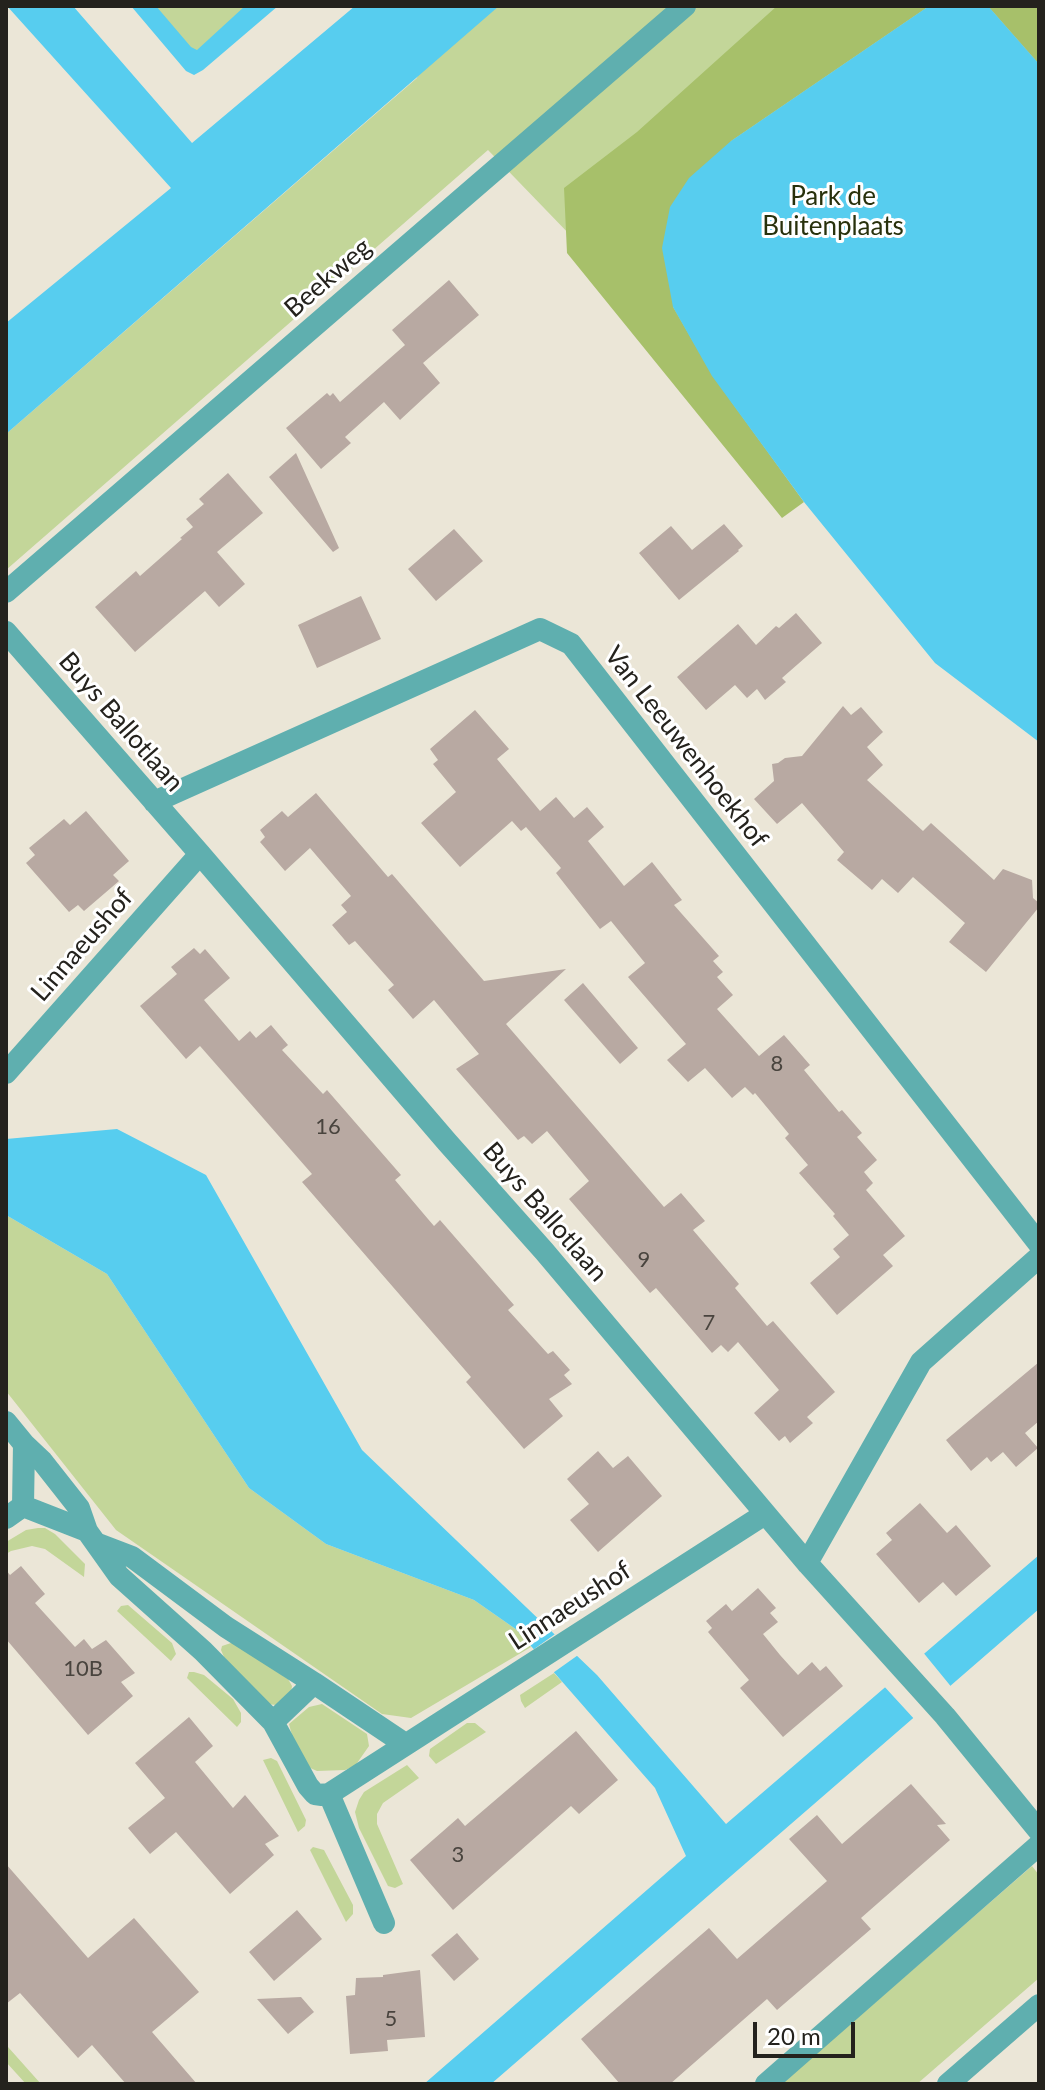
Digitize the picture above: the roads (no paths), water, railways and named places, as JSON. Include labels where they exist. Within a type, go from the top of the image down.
[{"type":"street","name":"Beekweg","points":[[6,592],[685,6]]},
{"type":"street","name":"Van Leeuwenhoekhof","points":[[154,802],[540,629],[571,644],[1039,1244]]},
{"type":"street","name":"Buys Ballotlaan","points":[[6,632],[544,1251],[807,1563],[945,1716],[1039,1831]]},
{"type":"street","name":"Linnaeushof","points":[[6,1073],[200,854]]},
{"type":"street","points":[[807,1563],[921,1362],[1039,1257]]},
{"type":"street","points":[[6,1422],[79,1508],[92,1537],[119,1576],[203,1651],[273,1722],[315,1794],[329,1794],[384,1923]]},
{"type":"street","points":[[24,1444],[14,1512],[92,1537],[132,1557],[226,1627],[405,1744]]},
{"type":"street","name":"Linnaeushof","points":[[329,1794],[765,1514]]},
{"type":"street","points":[[203,1651],[226,1627]]},
{"type":"street","points":[[273,1722],[314,1683]]},
{"type":"street","points":[[766,2084],[1039,1845]]},
{"type":"street","points":[[948,2084],[1039,2005]]},
{"type":"water","points":[[7,6],[73,6],[192,143],[355,6],[499,6],[6,434],[6,323],[171,188]]},
{"type":"water","points":[[131,6],[156,6],[197,50],[245,6],[278,6],[194,75],[186,71]]},
{"type":"water","name":"Park de Buitenplaats","points":[[929,6],[988,6],[1039,64],[1039,742],[935,663],[804,502],[712,376],[673,307],[662,248],[670,207],[689,178],[731,141]]},
{"type":"water","points":[[117,1129],[206,1175],[362,1450],[597,1675],[726,1824],[1039,1555],[1039,1609],[491,2084],[424,2084],[686,1856],[655,1788],[517,1630],[474,1600],[326,1544],[249,1488],[107,1274],[6,1215],[6,1139]]}]
